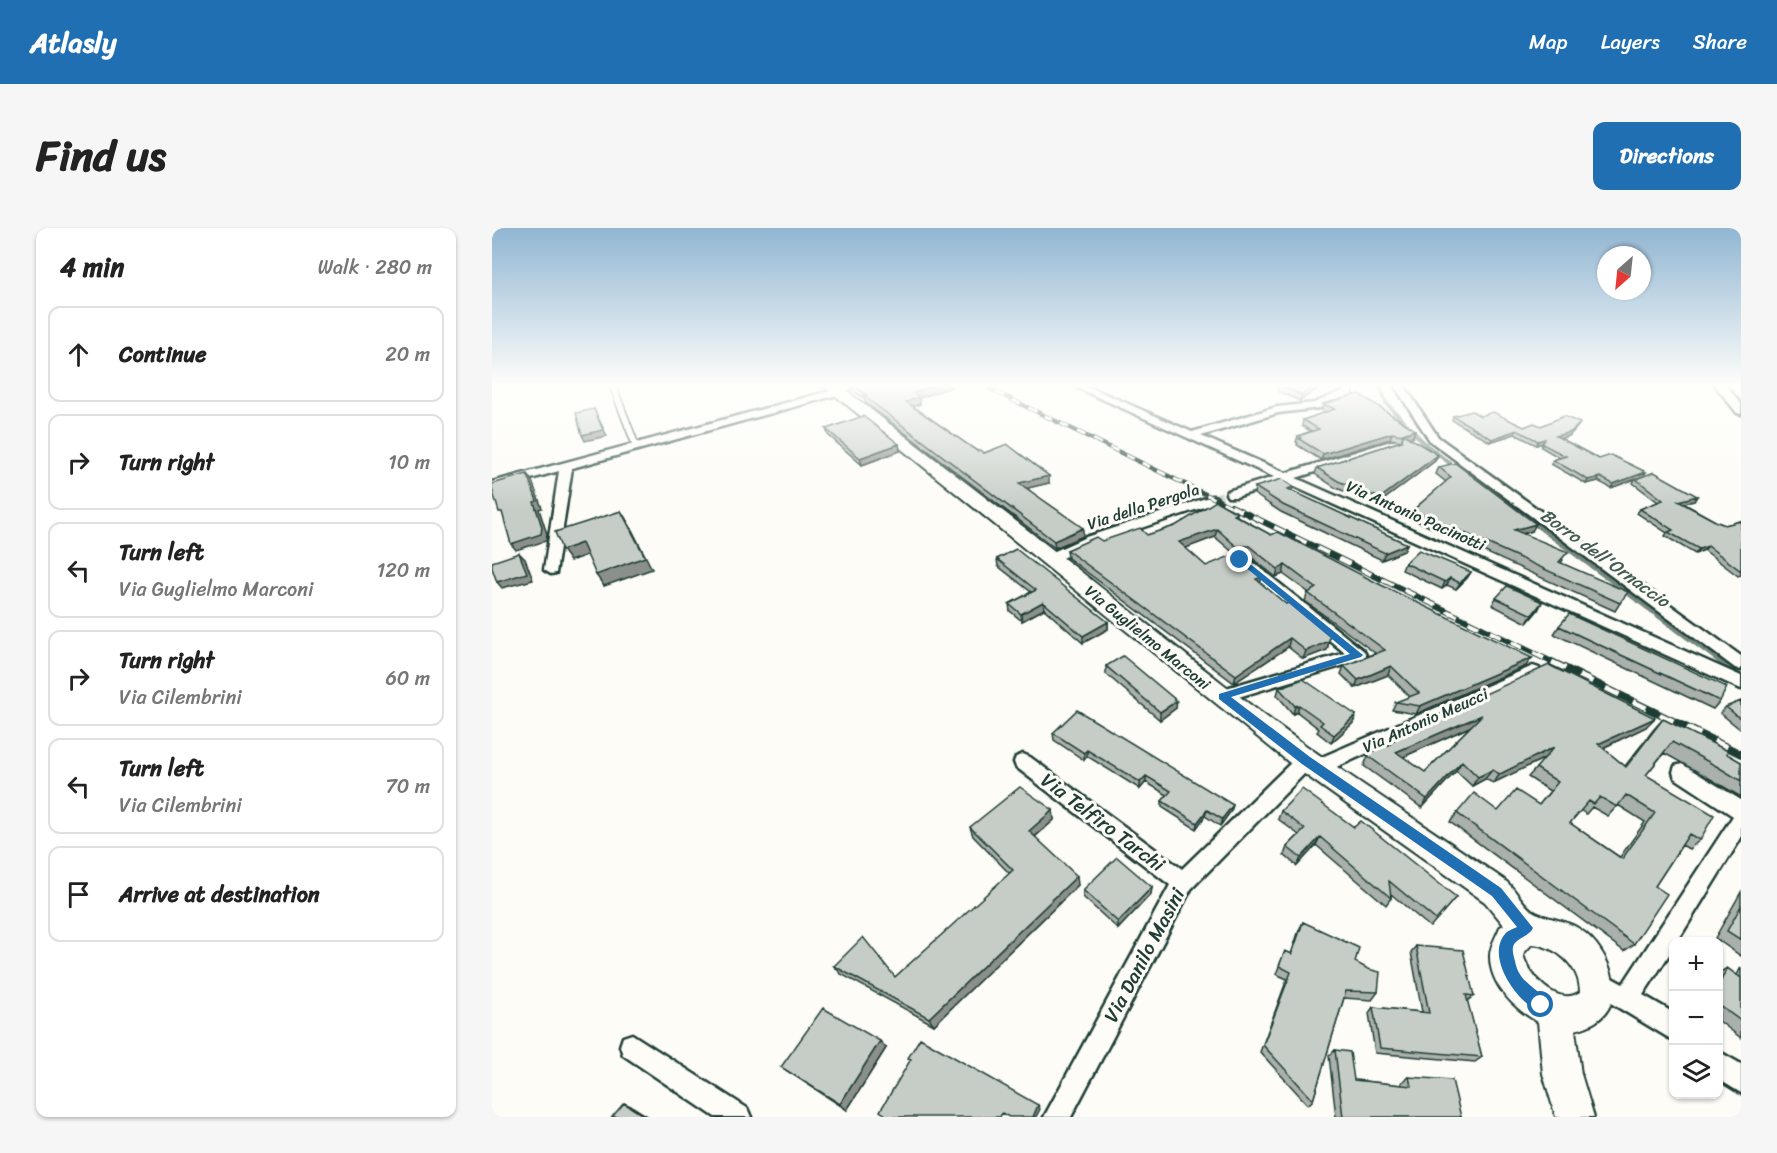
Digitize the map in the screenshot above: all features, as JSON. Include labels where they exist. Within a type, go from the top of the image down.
[{"type":"street","points":[[492,486],[707,425]]},
{"type":"street","name":"Via Guglielmo Marconi","points":[[887,425],[1222,696],[1311,764],[1496,892],[1527,928]]},
{"type":"street","name":"Via Antonio Pacinotti","points":[[1167,425],[1284,476],[1741,683]]},
{"type":"street","points":[[1190,436],[1225,425]]},
{"type":"street","points":[[1425,425],[1434,439],[1741,664]]},
{"type":"street","points":[[1232,494],[1395,443]]},
{"type":"street","points":[[551,570],[566,465]]},
{"type":"street","name":"Via della Pergola","points":[[1051,558],[1090,540],[1212,501]]},
{"type":"street","points":[[1222,696],[1358,655],[1240,560]]},
{"type":"street","name":"Via Antonio Meucci","points":[[1311,764],[1533,672]]},
{"type":"street","name":"Via Telfiro Tarchi","points":[[1023,762],[1183,882]]},
{"type":"street","name":"Via Danilo Masini","points":[[1057,1117],[1183,882],[1311,764]]},
{"type":"street","points":[[1682,772],[1741,811]]},
{"type":"street","points":[[1627,1000],[1741,821]]},
{"type":"street","points":[[1527,928],[1548,930],[1569,941],[1582,953],[1592,967],[1597,982],[1594,1002],[1587,1009],[1578,1013],[1555,1012],[1528,996],[1510,972],[1506,948],[1510,939],[1527,928]]},
{"type":"street","points":[[1597,982],[1669,1026]]},
{"type":"street","points":[[1555,1012],[1562,1074],[1575,1117]]},
{"type":"street","points":[[632,1046],[738,1117]]},
{"type":"street","points":[[1723,1066],[1741,1080]]},
{"type":"lane","points":[[628,425],[636,446]]},
{"type":"building","points":[[579,425],[601,425],[603,430],[582,435]]},
{"type":"building","points":[[836,425],[875,425],[899,444],[860,458],[826,429]]},
{"type":"building","points":[[903,425],[940,425],[977,451],[981,450],[984,453],[1007,444],[1049,476],[1019,483],[1083,528],[1054,541]]},
{"type":"building","points":[[1313,425],[1408,425],[1415,430],[1403,434],[1438,455],[1380,498],[1338,481],[1317,468],[1402,441],[1403,435],[1392,433],[1323,454],[1299,439],[1301,438],[1298,436],[1319,429]]},
{"type":"building","points":[[1469,425],[1578,425],[1571,432],[1556,436],[1599,459],[1611,455],[1646,472],[1613,484],[1600,477],[1588,480],[1553,460],[1566,456],[1542,444],[1545,439],[1538,441],[1517,430],[1492,439]]},
{"type":"building","points":[[1455,463],[1536,524],[1514,530],[1568,552],[1559,562],[1628,592],[1620,603],[1413,510],[1451,477],[1439,467]]},
{"type":"building","points":[[1654,472],[1697,496],[1678,501],[1725,525],[1741,521],[1741,571],[1708,546],[1699,549],[1668,532],[1673,530],[1640,509],[1663,500],[1636,479]]},
{"type":"building","points":[[527,474],[537,501],[534,502],[542,527],[541,534],[511,544],[492,484]]},
{"type":"building","points":[[1282,479],[1293,487],[1288,489],[1407,544],[1385,553],[1283,505],[1255,487]]},
{"type":"building","points":[[1216,501],[1237,513],[1234,515],[1271,535],[1278,532],[1532,658],[1420,706],[1396,702],[1419,693],[1391,666],[1358,680],[1344,666],[1385,650],[1308,593],[1316,588],[1285,565],[1278,569],[1249,546],[1236,546],[1217,529],[1179,542],[1206,566],[1235,554],[1262,577],[1256,579],[1286,604],[1291,601],[1330,633],[1329,641],[1306,651],[1290,638],[1236,675],[1067,550],[1096,537],[1102,541],[1140,528],[1147,535],[1175,526]]},
{"type":"building","points":[[621,511],[645,557],[596,575],[582,543],[562,550],[555,532]]},
{"type":"building","points":[[1016,549],[1108,622],[1083,636],[1043,602],[1021,614],[1009,604],[1036,590],[997,559]]},
{"type":"building","points":[[1419,550],[1471,572],[1460,583],[1450,578],[1445,582],[1405,563]]},
{"type":"building","points":[[519,553],[527,573],[497,582],[492,562]]},
{"type":"building","points":[[1507,586],[1542,602],[1532,615],[1496,598]]},
{"type":"building","points":[[1569,614],[1727,687],[1720,701],[1559,626]]},
{"type":"building","points":[[1123,656],[1177,701],[1160,712],[1106,666]]},
{"type":"building","points":[[1549,665],[1655,718],[1598,744],[1626,767],[1663,719],[1728,751],[1727,754],[1741,762],[1741,781],[1672,742],[1646,775],[1714,815],[1700,840],[1689,834],[1655,886],[1667,894],[1634,944],[1457,813],[1474,793],[1498,811],[1516,790],[1539,805],[1558,782],[1536,768],[1554,747],[1500,774],[1492,770],[1478,777],[1462,761],[1427,799],[1368,756],[1383,743],[1388,746],[1404,731]],"holes":[[[1482,715],[1425,772],[1396,752]],[[1626,795],[1655,813],[1622,859],[1570,823],[1589,801],[1594,804],[1600,797],[1617,807]]]},
{"type":"building","points":[[1303,679],[1356,715],[1334,735],[1320,725],[1323,722],[1299,705],[1295,706],[1279,688]]},
{"type":"building","points":[[1741,701],[1741,719],[1726,707]]},
{"type":"building","points":[[1077,710],[1233,805],[1222,819],[1207,810],[1197,823],[1162,801],[1171,791],[1146,776],[1140,782],[1087,750],[1084,753],[1053,733]]},
{"type":"building","points":[[1020,787],[1053,810],[1029,831],[1077,876],[929,1018],[834,966],[863,937],[895,977],[1013,870],[970,827]]},
{"type":"building","points":[[1302,789],[1354,827],[1361,821],[1456,897],[1436,920],[1389,881],[1391,898],[1320,837],[1301,858],[1287,847],[1305,829],[1281,811]]},
{"type":"building","points":[[1117,857],[1152,887],[1118,922],[1083,890]]},
{"type":"building","points":[[1741,906],[1741,940],[1727,931]]},
{"type":"building","points":[[1303,922],[1359,948],[1355,962],[1380,972],[1378,992],[1346,991],[1313,1100],[1263,1045],[1291,972],[1279,966],[1285,951],[1292,954]]},
{"type":"building","points":[[1416,946],[1463,950],[1474,996],[1466,995],[1482,1057],[1380,1048],[1373,1007],[1429,1013]]},
{"type":"building","points":[[1727,968],[1741,978],[1741,1021],[1723,1008],[1723,976]]},
{"type":"building","points":[[823,1008],[880,1041],[840,1104],[781,1067]]},
{"type":"building","points":[[920,1038],[1038,1105],[1033,1117],[1009,1117],[1002,1113],[1000,1117],[889,1117],[880,1111],[911,1059],[908,1058]]},
{"type":"building","points":[[1335,1050],[1350,1052],[1354,1080],[1411,1086],[1409,1077],[1452,1080],[1461,1117],[1343,1117]]},
{"type":"building","points":[[624,1103],[646,1117],[612,1117]]},
{"type":"waterway","name":"Borro dell'Ornaccio","points":[[1407,425],[1425,444],[1456,468]]},
{"type":"waterway","name":"Borro dell'Ornaccio","points":[[1532,522],[1723,664]]},
{"type":"waterway","name":"Borro dell'Ornaccio","points":[[1721,662],[1741,677]]},
{"type":"tunnel","points":[[1212,500],[1232,494]]},
{"type":"railway","points":[[1065,425],[1234,508]]},
{"type":"railway","points":[[1231,506],[1556,664]]},
{"type":"railway","points":[[1552,662],[1741,754]]},
{"type":"route","points":[[1240,560],[1358,655],[1222,696],[1306,760],[1496,892],[1527,928],[1517,932],[1510,939],[1506,948],[1506,960],[1510,972],[1528,996],[1541,1005]]}]
